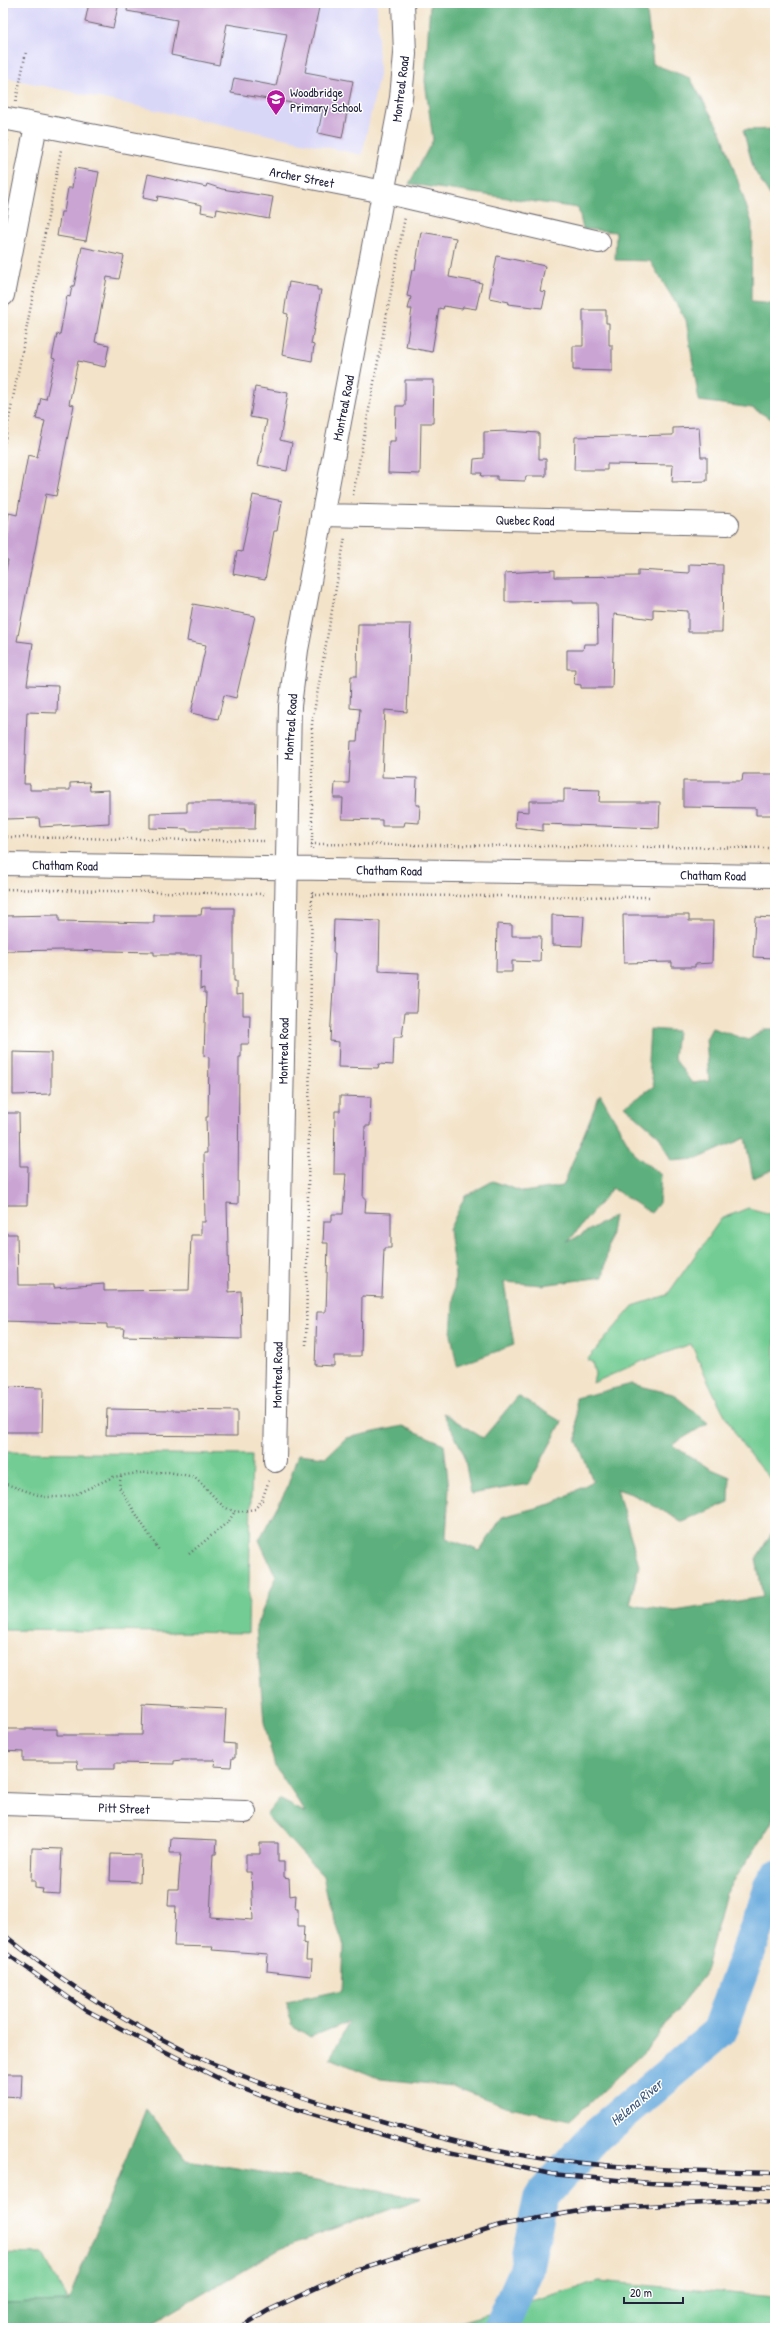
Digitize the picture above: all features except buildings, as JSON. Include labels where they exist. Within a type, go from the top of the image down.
[{"type":"street","name":"Montreal Road","points":[[275,1461],[286,841],[290,706],[297,650],[401,98],[405,54],[403,3]]},
{"type":"street","name":"Archer Street","points":[[9,118],[36,125],[384,192],[599,242]]},
{"type":"street","points":[[3,295],[36,125]]},
{"type":"street","name":"Quebec Road","points":[[322,515],[728,524]]},
{"type":"street","name":"Chatham Road","points":[[3,864],[775,876]]},
{"type":"street","name":"Pitt Street","points":[[3,1804],[245,1812]]},
{"type":"path","points":[[3,169],[9,118],[26,52]]},
{"type":"path","points":[[3,450],[62,145]]},
{"type":"path","points":[[351,503],[405,217]]},
{"type":"path","points":[[306,1345],[312,894],[312,723],[346,529]]},
{"type":"path","points":[[3,837],[286,841],[311,844],[775,848]]},
{"type":"path","points":[[3,889],[273,894]]},
{"type":"path","points":[[312,894],[655,897]]},
{"type":"path","points":[[3,1483],[44,1497],[62,1497],[74,1495],[121,1476],[162,1472],[196,1477],[220,1504],[235,1511],[246,1512],[255,1509],[262,1500],[275,1461]]},
{"type":"path","points":[[121,1476],[119,1487],[160,1552]]},
{"type":"path","points":[[189,1554],[229,1521],[235,1511]]},
{"type":"shaded area","name":"Woodbridge Primary School","points":[[3,3],[377,3],[379,75],[362,155],[3,77]]},
{"type":"green space","points":[[430,3],[646,3],[653,64],[690,78],[722,134],[752,223],[751,302],[775,304],[775,421],[752,408],[699,401],[686,320],[650,261],[615,260],[616,232],[583,229],[578,208],[409,184],[433,140],[425,81]]},
{"type":"green space","points":[[775,129],[775,203],[754,170],[743,130]]},
{"type":"green space","points":[[712,1028],[748,1040],[765,1029],[775,1029],[775,1169],[753,1178],[745,1138],[697,1159],[671,1161],[659,1136],[625,1106],[654,1086],[648,1061],[650,1029],[677,1031],[674,1058],[692,1083],[709,1081],[706,1039]]},
{"type":"green space","points":[[600,1094],[635,1155],[661,1175],[659,1203],[651,1213],[612,1188],[568,1242],[614,1216],[603,1277],[542,1285],[504,1282],[514,1345],[457,1366],[451,1335],[455,1275],[449,1230],[465,1196],[493,1181],[523,1192],[563,1186]]},
{"type":"green space","points":[[748,1208],[775,1215],[775,1483],[748,1452],[736,1435],[726,1418],[691,1344],[645,1360],[593,1383],[595,1374],[592,1362],[587,1360],[633,1306],[667,1295],[721,1219]]},
{"type":"green space","points":[[632,1384],[673,1394],[708,1423],[672,1445],[707,1467],[730,1477],[729,1502],[683,1522],[634,1495],[617,1489],[639,1565],[630,1605],[675,1611],[763,1597],[756,1559],[775,1527],[775,1812],[771,1824],[726,1893],[704,1975],[648,2048],[571,2120],[505,2106],[452,2086],[380,2079],[330,2058],[349,2022],[310,2037],[291,2024],[287,2002],[342,1990],[344,1946],[330,1907],[323,1876],[266,1815],[279,1799],[306,1813],[275,1767],[264,1722],[256,1626],[276,1577],[259,1540],[287,1488],[298,1454],[326,1457],[346,1438],[403,1426],[444,1444],[449,1488],[446,1538],[480,1551],[502,1517],[554,1503],[593,1481],[577,1441],[576,1398]]},
{"type":"green space","points":[[518,1396],[562,1422],[529,1484],[471,1494],[464,1454],[443,1413],[483,1438]]},
{"type":"green space","points":[[3,1452],[252,1455],[248,1633],[3,1630]]},
{"type":"green space","points":[[146,2109],[187,2160],[422,2198],[279,2249],[145,2328],[3,2328],[3,2303],[68,2301]]},
{"type":"green space","points":[[3,2253],[43,2254],[68,2301],[3,2303]]},
{"type":"green space","points":[[598,2281],[775,2297],[775,2328],[440,2328]]},
{"type":"waterway","name":"Helena River","points":[[500,2328],[525,2272],[541,2197],[596,2136],[719,2032],[775,1878]]},
{"type":"railway","points":[[3,1934],[78,1989],[158,2037],[237,2074],[319,2103],[456,2142],[519,2155],[599,2165],[775,2173]]},
{"type":"railway","points":[[3,1951],[86,2010],[228,2083],[296,2109],[421,2146],[551,2174],[650,2183],[775,2188]]},
{"type":"railway","points":[[239,2328],[269,2310],[355,2270],[500,2225],[590,2209],[744,2201],[775,2203]]},
{"type":"place","name":"Woodbridge Primary School","points":[[276,116]]}]
